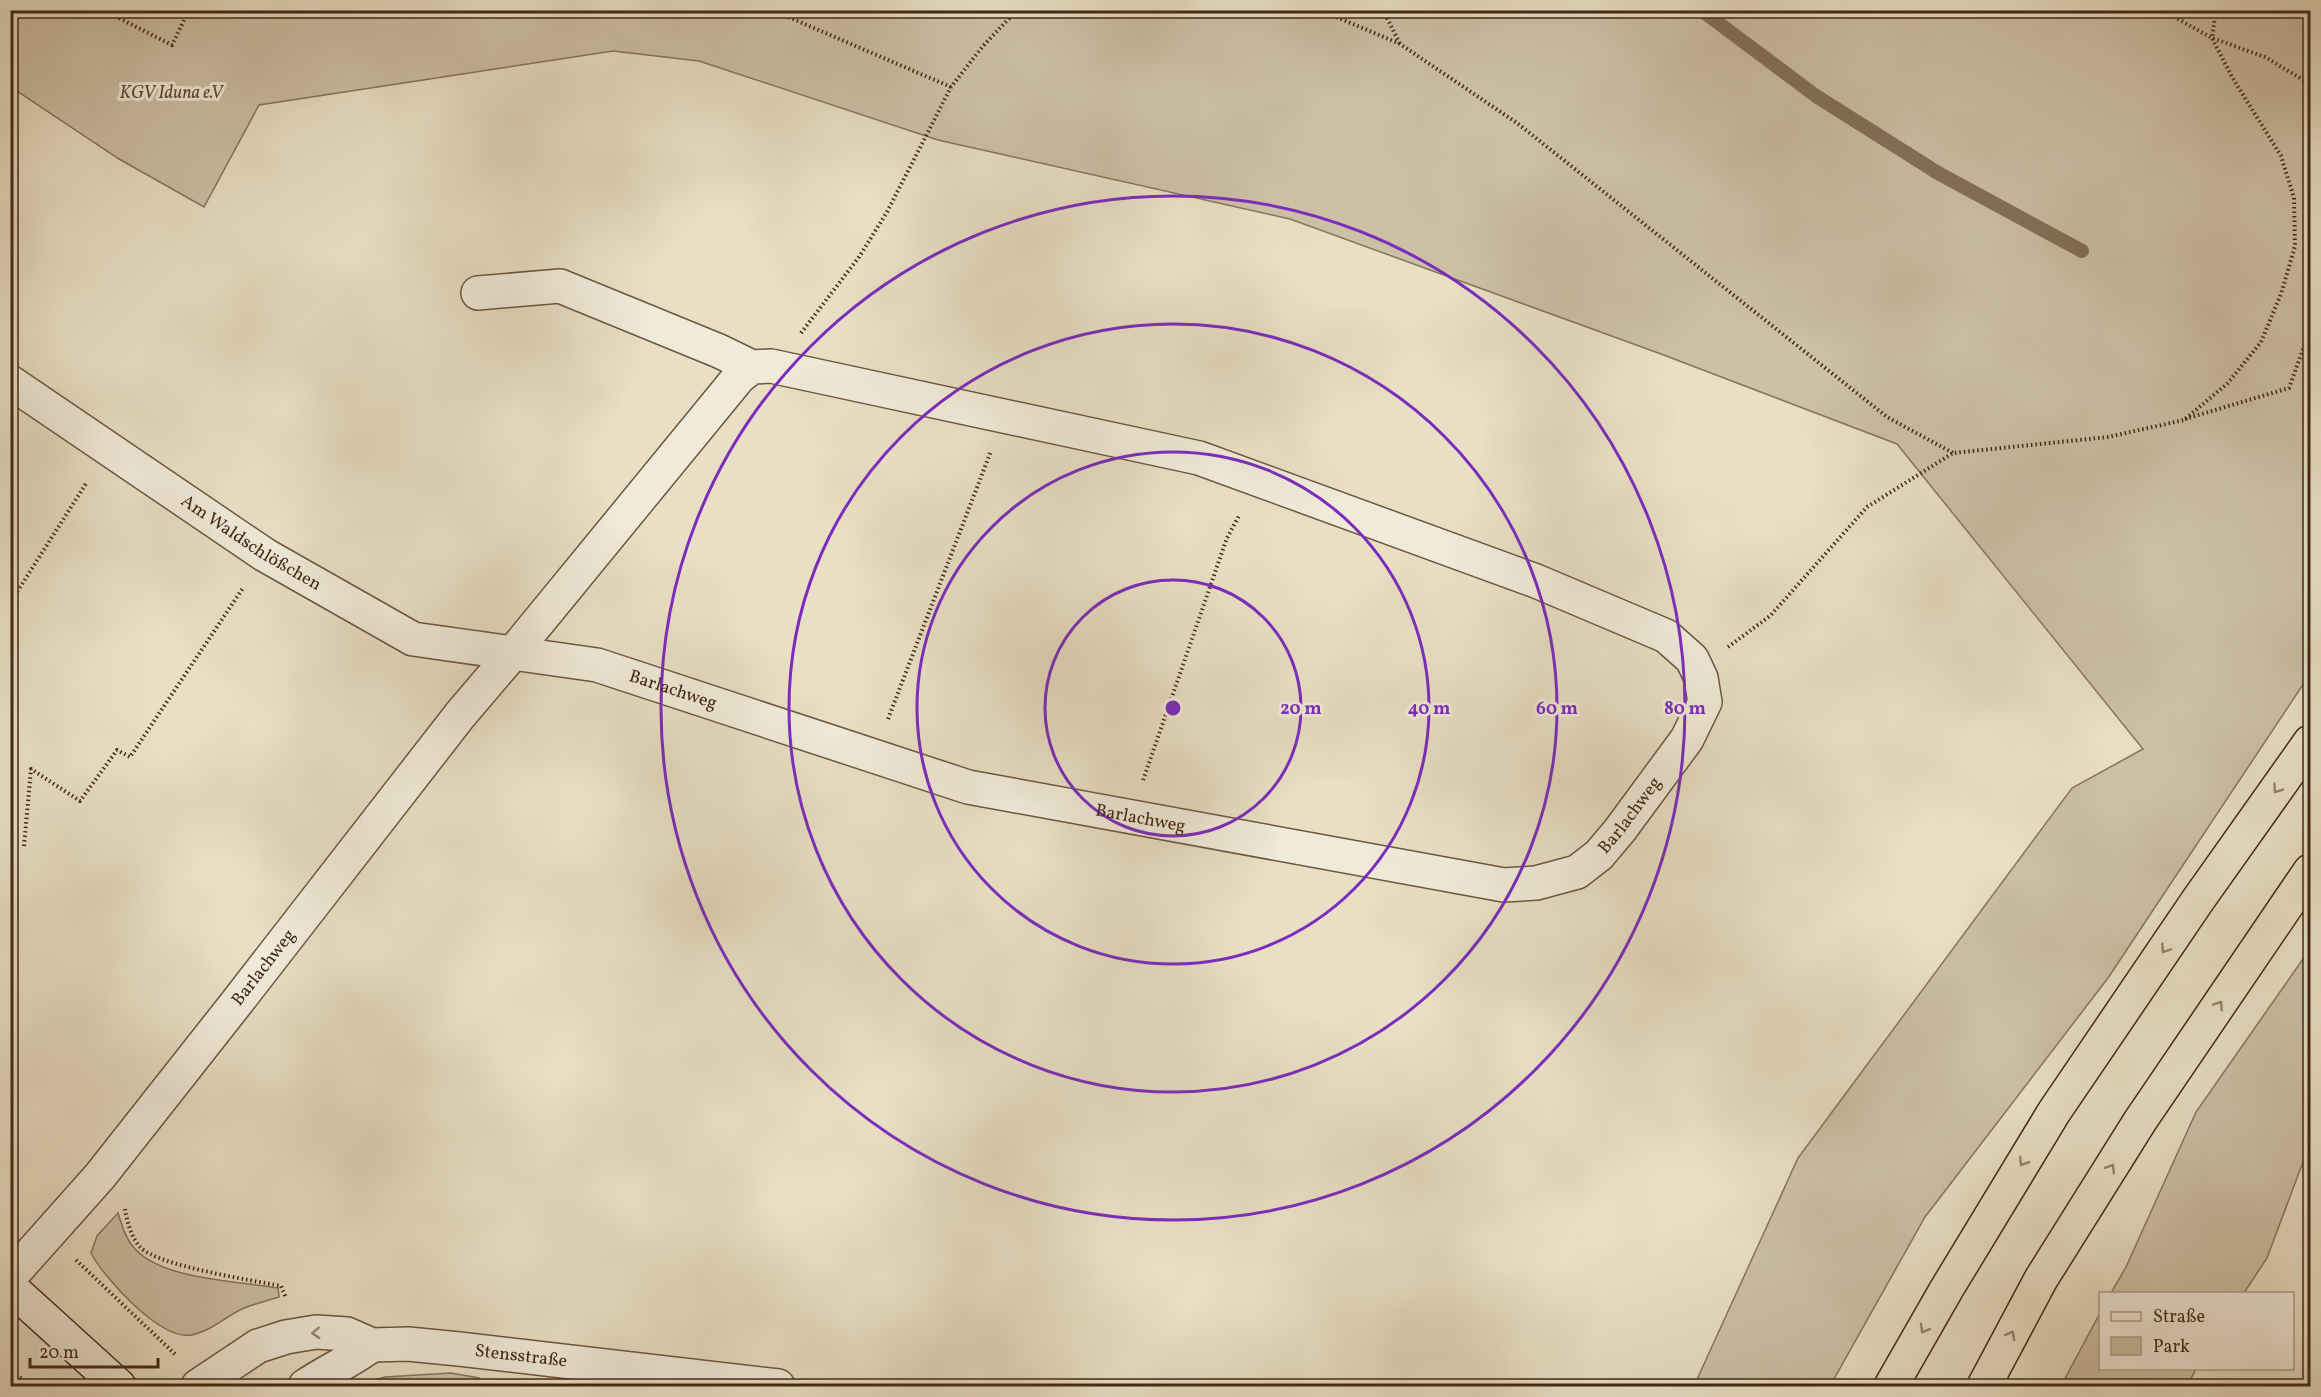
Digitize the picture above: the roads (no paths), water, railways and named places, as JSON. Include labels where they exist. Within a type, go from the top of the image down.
[{"type":"highway","points":[[1892,1386],[1946,1290],[2054,1112],[2198,900],[2310,742]]},
{"type":"highway","points":[[1984,1386],[2041,1279],[2134,1131],[2310,871]]},
{"type":"street","name":"Barlachweg","points":[[478,293],[560,286],[761,367],[1198,458],[1536,581],[1666,636],[1692,659],[1701,678],[1705,702],[1687,739],[1599,855],[1577,872],[1536,883],[1504,885],[968,787],[597,665],[512,654]]},
{"type":"street","name":"Barlachweg","points":[[10,1277],[108,1166],[453,724],[739,377],[761,367]]},
{"type":"street","name":"Am Waldschlößchen","points":[[10,382],[265,555],[413,639],[512,654]]},
{"type":"street","points":[[10,1287],[119,1386]]},
{"type":"street","name":"Stensstraße","points":[[198,1386],[258,1346],[286,1337],[316,1332],[347,1334],[372,1345],[408,1344],[459,1349],[778,1386]]},
{"type":"street","points":[[305,1386],[349,1362],[372,1345]]},
{"type":"waterway","points":[[1701,10],[1816,96],[1938,173],[2082,251]]},
{"type":"park label","name":"KGV Iduna e.V","points":[[171,93]]}]
